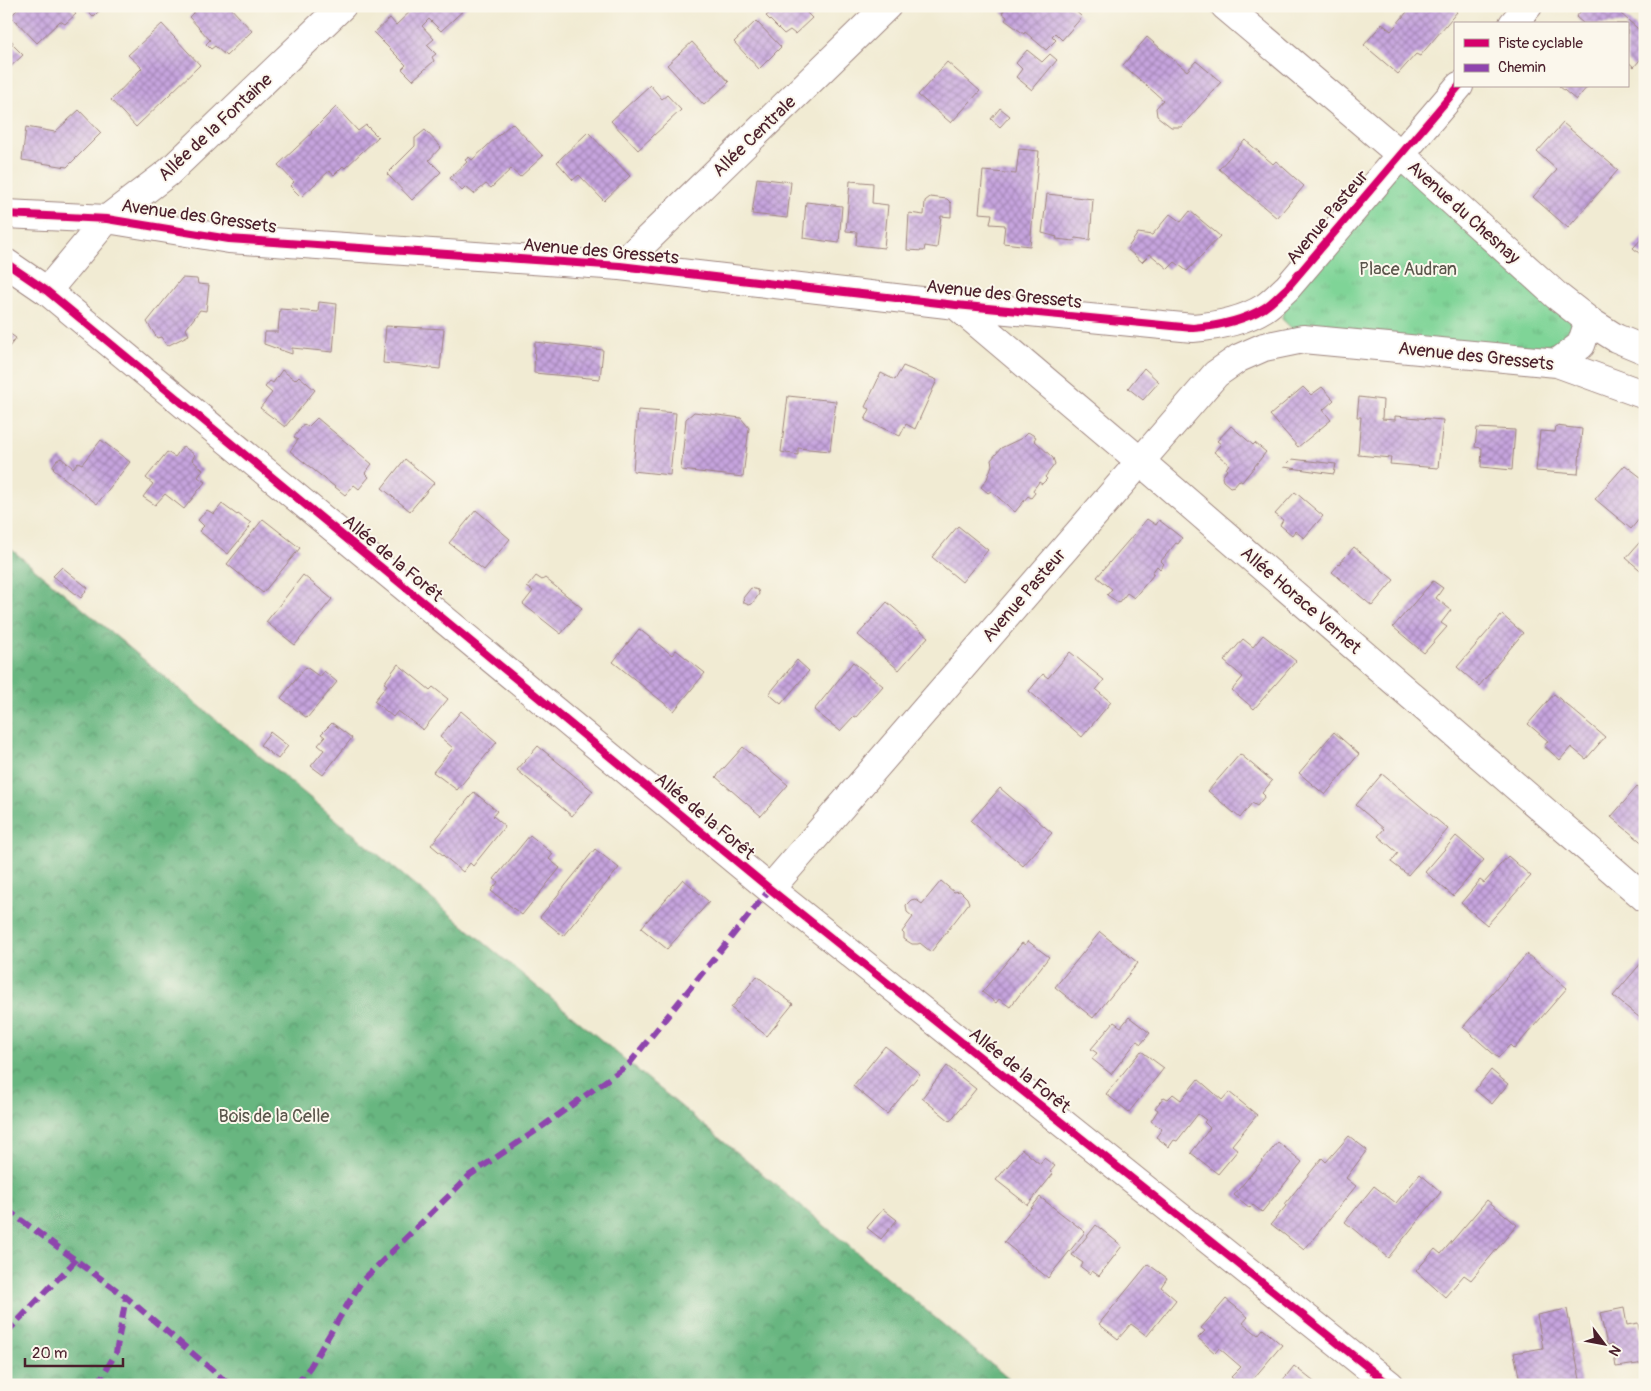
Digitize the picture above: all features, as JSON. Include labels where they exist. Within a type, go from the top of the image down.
[{"type":"street","name":"Allée de la Fontaine","points":[[47,291],[107,219],[169,172],[342,6]]},
{"type":"street","name":"Allée Centrale","points":[[620,266],[887,6]]},
{"type":"street","name":"Avenue du Chesnay","points":[[1225,6],[1400,154],[1557,296],[1589,321],[1616,338],[1645,350]]},
{"type":"street","points":[[1515,22],[1528,6]]},
{"type":"street","name":"Avenue Pasteur","points":[[1193,328],[1217,326],[1238,320],[1264,308],[1287,288],[1456,88]]},
{"type":"street","name":"Avenue des Gressets","points":[[6,214],[107,219],[229,239],[620,266],[956,305],[1193,328]]},
{"type":"street","name":"Allée de la Forêt","points":[[6,263],[47,291],[770,889],[1390,1385]]},
{"type":"street","name":"Allée Horace Vernet","points":[[956,305],[1140,461],[1645,898]]},
{"type":"street","points":[[1557,364],[1581,345],[1589,321]]},
{"type":"street","name":"Avenue des Gressets","points":[[1303,339],[1557,364],[1645,395]]},
{"type":"street","name":"Avenue Pasteur","points":[[770,889],[1216,374],[1239,358],[1264,347],[1303,339]]},
{"type":"green space","name":"Place Audran","points":[[1400,154],[1589,321],[1557,363],[1303,339],[1282,319],[1287,288]]},
{"type":"green space","name":"Bois de la Celle","points":[[6,545],[1016,1385],[6,1385]]},
{"type":"building","points":[[21,6],[69,6],[76,14],[65,24],[60,21],[37,43],[11,16]]},
{"type":"building","points":[[83,6],[104,6],[93,17]]},
{"type":"building","points":[[200,6],[229,6],[252,31],[226,56],[215,46],[211,49],[206,44],[210,40],[189,17]]},
{"type":"building","points":[[416,6],[468,6],[441,31],[429,19],[422,26],[434,39],[427,45],[436,54],[432,57],[434,61],[413,80],[402,69],[406,65],[374,33],[390,18],[396,25]]},
{"type":"building","points":[[773,6],[800,6],[812,18],[795,34],[790,30],[784,34],[766,16],[775,9]]},
{"type":"building","points":[[1007,6],[1070,6],[1082,17],[1062,40],[1055,33],[1052,36],[1056,40],[1046,50],[1025,32],[1024,34],[1005,20],[1007,17],[1002,13]]},
{"type":"building","points":[[1412,6],[1451,6],[1457,12],[1420,56],[1416,54],[1398,74],[1364,45],[1382,24],[1391,31]]},
{"type":"building","points":[[1585,6],[1612,6],[1645,35],[1645,54],[1634,67],[1628,62],[1628,22],[1582,22],[1576,17]]},
{"type":"building","points":[[756,21],[781,47],[759,69],[734,42]]},
{"type":"building","points":[[162,24],[200,65],[136,127],[111,100],[142,68],[128,55]]},
{"type":"building","points":[[6,35],[23,55],[6,71]]},
{"type":"building","points":[[1147,37],[1187,71],[1196,61],[1221,82],[1181,127],[1171,127],[1157,116],[1156,108],[1163,100],[1123,65]]},
{"type":"building","points":[[692,42],[729,82],[704,105],[667,65]]},
{"type":"building","points":[[1027,50],[1042,62],[1050,54],[1057,60],[1032,90],[1016,77],[1022,69],[1016,63]]},
{"type":"building","points":[[947,62],[980,91],[951,123],[918,95]]},
{"type":"building","points":[[650,85],[662,99],[667,95],[681,110],[638,150],[611,121]]},
{"type":"building","points":[[1561,88],[1586,88],[1576,100]]},
{"type":"building","points":[[336,107],[358,131],[366,125],[378,137],[345,168],[343,166],[334,175],[329,171],[301,197],[290,186],[294,182],[278,165]]},
{"type":"building","points":[[1000,108],[1010,116],[1000,127],[991,119]]},
{"type":"building","points":[[79,110],[101,133],[67,167],[22,160],[26,127],[55,132]]},
{"type":"building","points":[[512,123],[543,156],[520,177],[511,169],[491,188],[486,184],[474,194],[466,187],[462,191],[450,178],[467,162],[465,160],[469,157],[472,160]]},
{"type":"building","points":[[1563,123],[1618,170],[1568,228],[1533,197],[1557,170],[1537,152]]},
{"type":"building","points":[[425,130],[441,147],[429,160],[441,172],[412,200],[387,174],[415,146],[415,138]]},
{"type":"building","points":[[588,132],[630,176],[604,201],[579,175],[573,180],[557,162]]},
{"type":"building","points":[[1245,140],[1273,164],[1276,161],[1304,186],[1277,218],[1219,169]]},
{"type":"building","points":[[1019,149],[1039,151],[1030,246],[1003,243],[1005,225],[990,224],[992,214],[979,213],[983,171],[1016,174]]},
{"type":"building","points":[[757,178],[791,182],[787,218],[752,214]]},
{"type":"building","points":[[850,181],[873,183],[872,203],[888,205],[884,248],[856,245],[857,232],[846,231]]},
{"type":"building","points":[[1047,194],[1093,199],[1090,240],[1075,238],[1074,241],[1056,239],[1057,237],[1042,233]]},
{"type":"building","points":[[930,197],[947,199],[951,203],[951,217],[941,216],[937,248],[925,246],[924,251],[907,250],[909,213],[924,215],[925,201]]},
{"type":"building","points":[[806,202],[842,206],[839,243],[803,238]]},
{"type":"building","points":[[1190,211],[1220,236],[1187,271],[1175,262],[1168,269],[1150,254],[1142,262],[1127,249],[1138,233],[1152,235],[1170,214],[1181,222]]},
{"type":"building","points":[[1645,235],[1645,258],[1633,248]]},
{"type":"building","points":[[182,278],[197,279],[198,284],[209,285],[206,311],[200,310],[186,329],[189,335],[167,346],[161,337],[157,338],[147,322]]},
{"type":"building","points":[[319,302],[337,304],[333,352],[292,348],[292,354],[264,344],[265,332],[278,332],[280,309],[318,312]]},
{"type":"building","points":[[386,326],[444,329],[440,369],[383,363]]},
{"type":"building","points":[[6,331],[16,338],[6,351]]},
{"type":"building","points":[[535,342],[603,350],[600,379],[534,373]]},
{"type":"building","points":[[903,366],[937,380],[915,429],[906,424],[900,436],[865,420],[870,409],[865,407],[881,373],[895,380]]},
{"type":"building","points":[[1144,368],[1159,382],[1143,400],[1128,388]]},
{"type":"building","points":[[282,370],[295,380],[299,376],[315,390],[285,427],[260,408],[272,393],[265,387],[270,381],[273,383]]},
{"type":"building","points":[[1303,387],[1311,395],[1322,387],[1334,400],[1323,410],[1331,420],[1298,447],[1270,415]]},
{"type":"building","points":[[788,396],[836,401],[830,451],[798,448],[798,455],[781,452]]},
{"type":"building","points":[[1359,397],[1383,400],[1382,419],[1395,420],[1395,416],[1443,420],[1438,468],[1390,464],[1391,458],[1358,455],[1361,417],[1357,417]]},
{"type":"building","points":[[638,410],[676,413],[670,475],[633,471]]},
{"type":"building","points":[[694,412],[741,418],[749,428],[743,477],[681,470],[686,419]]},
{"type":"building","points":[[317,418],[372,464],[365,473],[369,477],[359,489],[354,485],[345,495],[290,451],[298,440],[294,437],[304,424],[308,427]]},
{"type":"building","points":[[1231,426],[1253,445],[1255,443],[1266,452],[1242,482],[1239,480],[1234,486],[1230,487],[1223,481],[1222,477],[1229,464],[1214,452],[1221,444],[1217,441]]},
{"type":"building","points":[[1556,426],[1582,429],[1578,474],[1536,471],[1540,431],[1555,432]]},
{"type":"building","points":[[1477,428],[1515,430],[1512,470],[1481,467],[1482,448],[1475,447]]},
{"type":"building","points":[[1028,432],[1036,437],[1034,440],[1053,458],[1055,464],[1045,477],[1047,479],[1042,484],[1039,482],[1033,490],[1035,493],[1031,498],[1028,496],[1015,512],[991,491],[988,493],[981,487],[987,479],[992,465],[991,460],[1001,448],[1022,438]]},
{"type":"building","points":[[101,440],[130,462],[97,504],[54,470],[53,465],[61,458],[73,468],[78,462],[82,464]]},
{"type":"building","points":[[183,446],[195,455],[192,460],[203,470],[198,477],[205,482],[184,509],[165,494],[155,505],[143,497],[153,484],[146,478],[167,452],[175,457]]},
{"type":"building","points":[[405,459],[434,483],[410,511],[382,488]]},
{"type":"building","points":[[1292,459],[1336,464],[1334,474],[1284,467]]},
{"type":"building","points":[[1625,465],[1642,478],[1645,475],[1645,512],[1631,529],[1595,499]]},
{"type":"building","points":[[1295,492],[1323,516],[1304,538],[1295,531],[1292,535],[1280,525],[1283,520],[1275,514]]},
{"type":"building","points":[[222,504],[251,523],[248,525],[250,527],[228,554],[199,531],[204,526],[198,520],[207,510],[214,514]]},
{"type":"building","points":[[476,510],[510,539],[484,570],[449,543]]},
{"type":"building","points":[[263,519],[300,548],[263,593],[227,564]]},
{"type":"building","points":[[1147,519],[1156,525],[1159,520],[1182,538],[1161,561],[1164,564],[1160,569],[1157,566],[1152,573],[1154,574],[1134,598],[1127,593],[1119,603],[1107,595],[1112,589],[1097,577]]},
{"type":"building","points":[[958,526],[988,550],[962,582],[932,557]]},
{"type":"building","points":[[1645,536],[1645,574],[1626,558]]},
{"type":"building","points":[[1354,547],[1394,580],[1372,606],[1332,572]]},
{"type":"building","points":[[62,567],[88,588],[81,598],[53,576]]},
{"type":"building","points":[[303,575],[332,599],[295,645],[266,622]]},
{"type":"building","points":[[536,576],[542,580],[545,578],[582,608],[561,634],[523,604],[533,591],[527,587]]},
{"type":"building","points":[[1433,581],[1443,588],[1436,598],[1451,610],[1441,623],[1447,627],[1424,653],[1393,627]]},
{"type":"building","points":[[751,588],[758,590],[759,594],[752,604],[749,605],[744,603],[743,598]]},
{"type":"building","points":[[887,602],[928,637],[899,670],[858,635]]},
{"type":"building","points":[[1502,615],[1523,633],[1479,686],[1457,667]]},
{"type":"building","points":[[639,629],[672,655],[676,650],[705,673],[674,711],[613,662]]},
{"type":"building","points":[[1263,635],[1296,661],[1254,709],[1232,690],[1243,677],[1224,661],[1243,639],[1253,647]]},
{"type":"building","points":[[1070,652],[1104,680],[1096,690],[1111,702],[1082,737],[1029,691],[1043,674],[1048,678]]},
{"type":"building","points":[[797,660],[809,671],[781,704],[769,694]]},
{"type":"building","points":[[853,662],[883,686],[856,717],[854,716],[840,731],[814,710]]},
{"type":"building","points":[[398,664],[430,690],[433,687],[448,699],[423,730],[398,711],[393,717],[374,701],[387,685],[384,683]]},
{"type":"building","points":[[306,667],[320,677],[324,671],[337,682],[307,718],[281,698]]},
{"type":"building","points":[[1554,694],[1605,737],[1586,759],[1571,747],[1560,760],[1544,746],[1548,741],[1528,724]]},
{"type":"building","points":[[461,711],[497,742],[457,790],[433,772],[453,748],[440,737]]},
{"type":"building","points":[[332,723],[352,738],[323,775],[311,766],[324,750],[318,745],[325,737],[321,734]]},
{"type":"building","points":[[270,732],[288,746],[278,759],[260,745]]},
{"type":"building","points":[[1334,732],[1359,754],[1325,795],[1299,773]]},
{"type":"building","points":[[538,746],[593,791],[572,816],[517,770]]},
{"type":"building","points":[[743,747],[788,785],[761,816],[716,777]]},
{"type":"building","points":[[1240,754],[1272,781],[1262,793],[1265,796],[1257,806],[1252,803],[1240,818],[1208,791]]},
{"type":"building","points":[[1382,774],[1448,829],[1408,875],[1391,862],[1398,853],[1378,836],[1384,829],[1356,805]]},
{"type":"building","points":[[1637,787],[1645,793],[1645,845],[1611,817]]},
{"type":"building","points":[[1000,788],[1052,833],[1023,866],[971,821]]},
{"type":"building","points":[[474,792],[497,811],[493,816],[505,826],[473,866],[470,863],[463,872],[431,845]]},
{"type":"building","points":[[530,835],[553,854],[549,859],[560,868],[522,915],[491,891],[498,882],[494,879]]},
{"type":"building","points":[[1456,836],[1484,860],[1453,896],[1425,872]]},
{"type":"building","points":[[595,849],[619,868],[563,936],[540,917]]},
{"type":"building","points":[[1508,856],[1531,876],[1487,925],[1461,903],[1480,880],[1484,883]]},
{"type":"building","points":[[683,879],[709,902],[667,949],[641,928]]},
{"type":"building","points":[[941,881],[954,892],[960,891],[969,903],[931,952],[920,943],[912,944],[904,939],[902,932],[913,917],[907,912],[906,905],[915,899],[922,904]]},
{"type":"building","points":[[1100,932],[1138,963],[1093,1018],[1055,987]]},
{"type":"building","points":[[1028,941],[1049,957],[1010,1007],[999,999],[996,1003],[982,992],[1022,943],[1025,945]]},
{"type":"building","points":[[1527,954],[1567,988],[1514,1049],[1510,1045],[1498,1058],[1463,1027]]},
{"type":"building","points":[[1643,961],[1645,962],[1645,1022],[1613,996]]},
{"type":"building","points":[[757,976],[793,1004],[767,1036],[731,1008]]},
{"type":"building","points":[[1129,1017],[1150,1033],[1141,1044],[1137,1041],[1111,1074],[1092,1059],[1097,1053],[1091,1049],[1114,1022],[1121,1027]]},
{"type":"building","points":[[885,1046],[920,1074],[887,1114],[853,1086]]},
{"type":"building","points":[[1141,1051],[1164,1068],[1129,1112],[1106,1094]]},
{"type":"building","points":[[947,1066],[976,1089],[950,1121],[922,1098]]},
{"type":"building","points":[[1491,1070],[1508,1084],[1492,1104],[1475,1090]]},
{"type":"building","points":[[1198,1079],[1222,1100],[1229,1092],[1257,1115],[1232,1145],[1238,1150],[1218,1174],[1191,1153],[1210,1128],[1204,1122],[1206,1120],[1198,1114],[1177,1141],[1174,1140],[1169,1147],[1156,1137],[1162,1129],[1151,1121],[1158,1110],[1155,1108],[1164,1097],[1168,1099],[1173,1094],[1181,1100]]},
{"type":"building","points":[[1349,1136],[1367,1150],[1346,1178],[1356,1186],[1304,1250],[1271,1224],[1322,1158],[1326,1162]]},
{"type":"building","points":[[1278,1142],[1302,1162],[1262,1212],[1253,1205],[1250,1208],[1234,1195]]},
{"type":"building","points":[[1022,1149],[1040,1164],[1044,1158],[1055,1166],[1050,1172],[1053,1174],[1028,1205],[996,1180]]},
{"type":"building","points":[[1420,1174],[1441,1192],[1388,1258],[1345,1222],[1374,1186],[1396,1203]]},
{"type":"building","points":[[1040,1197],[1085,1232],[1048,1278],[1004,1242]]},
{"type":"building","points":[[1487,1200],[1517,1225],[1471,1280],[1464,1275],[1445,1297],[1416,1271],[1435,1249],[1441,1254]]},
{"type":"building","points":[[883,1209],[897,1220],[881,1239],[867,1228]]},
{"type":"building","points":[[1096,1225],[1122,1246],[1099,1276],[1092,1271],[1090,1274],[1081,1267],[1083,1263],[1072,1255]]},
{"type":"building","points":[[1148,1264],[1167,1278],[1161,1287],[1176,1300],[1147,1336],[1131,1324],[1118,1339],[1099,1324]]},
{"type":"building","points":[[1226,1299],[1248,1317],[1243,1323],[1258,1335],[1263,1329],[1282,1345],[1248,1385],[1240,1385],[1231,1377],[1241,1367],[1219,1348],[1215,1353],[1198,1338],[1205,1331],[1201,1328]]},
{"type":"building","points":[[1624,1308],[1627,1325],[1638,1323],[1645,1363],[1616,1367],[1612,1344],[1607,1345],[1600,1313]]},
{"type":"building","points":[[1567,1309],[1581,1385],[1521,1385],[1514,1353],[1543,1348],[1537,1315]]},
{"type":"building","points":[[1294,1366],[1318,1385],[1279,1385]]},
{"type":"marked path","points":[[296,1385],[310,1367],[361,1282],[470,1175],[540,1128],[629,1064],[770,889]]},
{"type":"marked path","points":[[6,1209],[126,1297],[230,1385]]},
{"type":"marked path","points":[[6,1333],[76,1260]]},
{"type":"marked path","points":[[97,1385],[116,1353],[126,1297]]},
{"type":"cycle path","points":[[6,214],[107,219],[229,239],[620,266],[956,305],[1193,328],[1239,320],[1256,313],[1273,301],[1287,288],[1457,88]]},
{"type":"cycle path","points":[[6,263],[47,291],[770,889],[1390,1385]]}]
